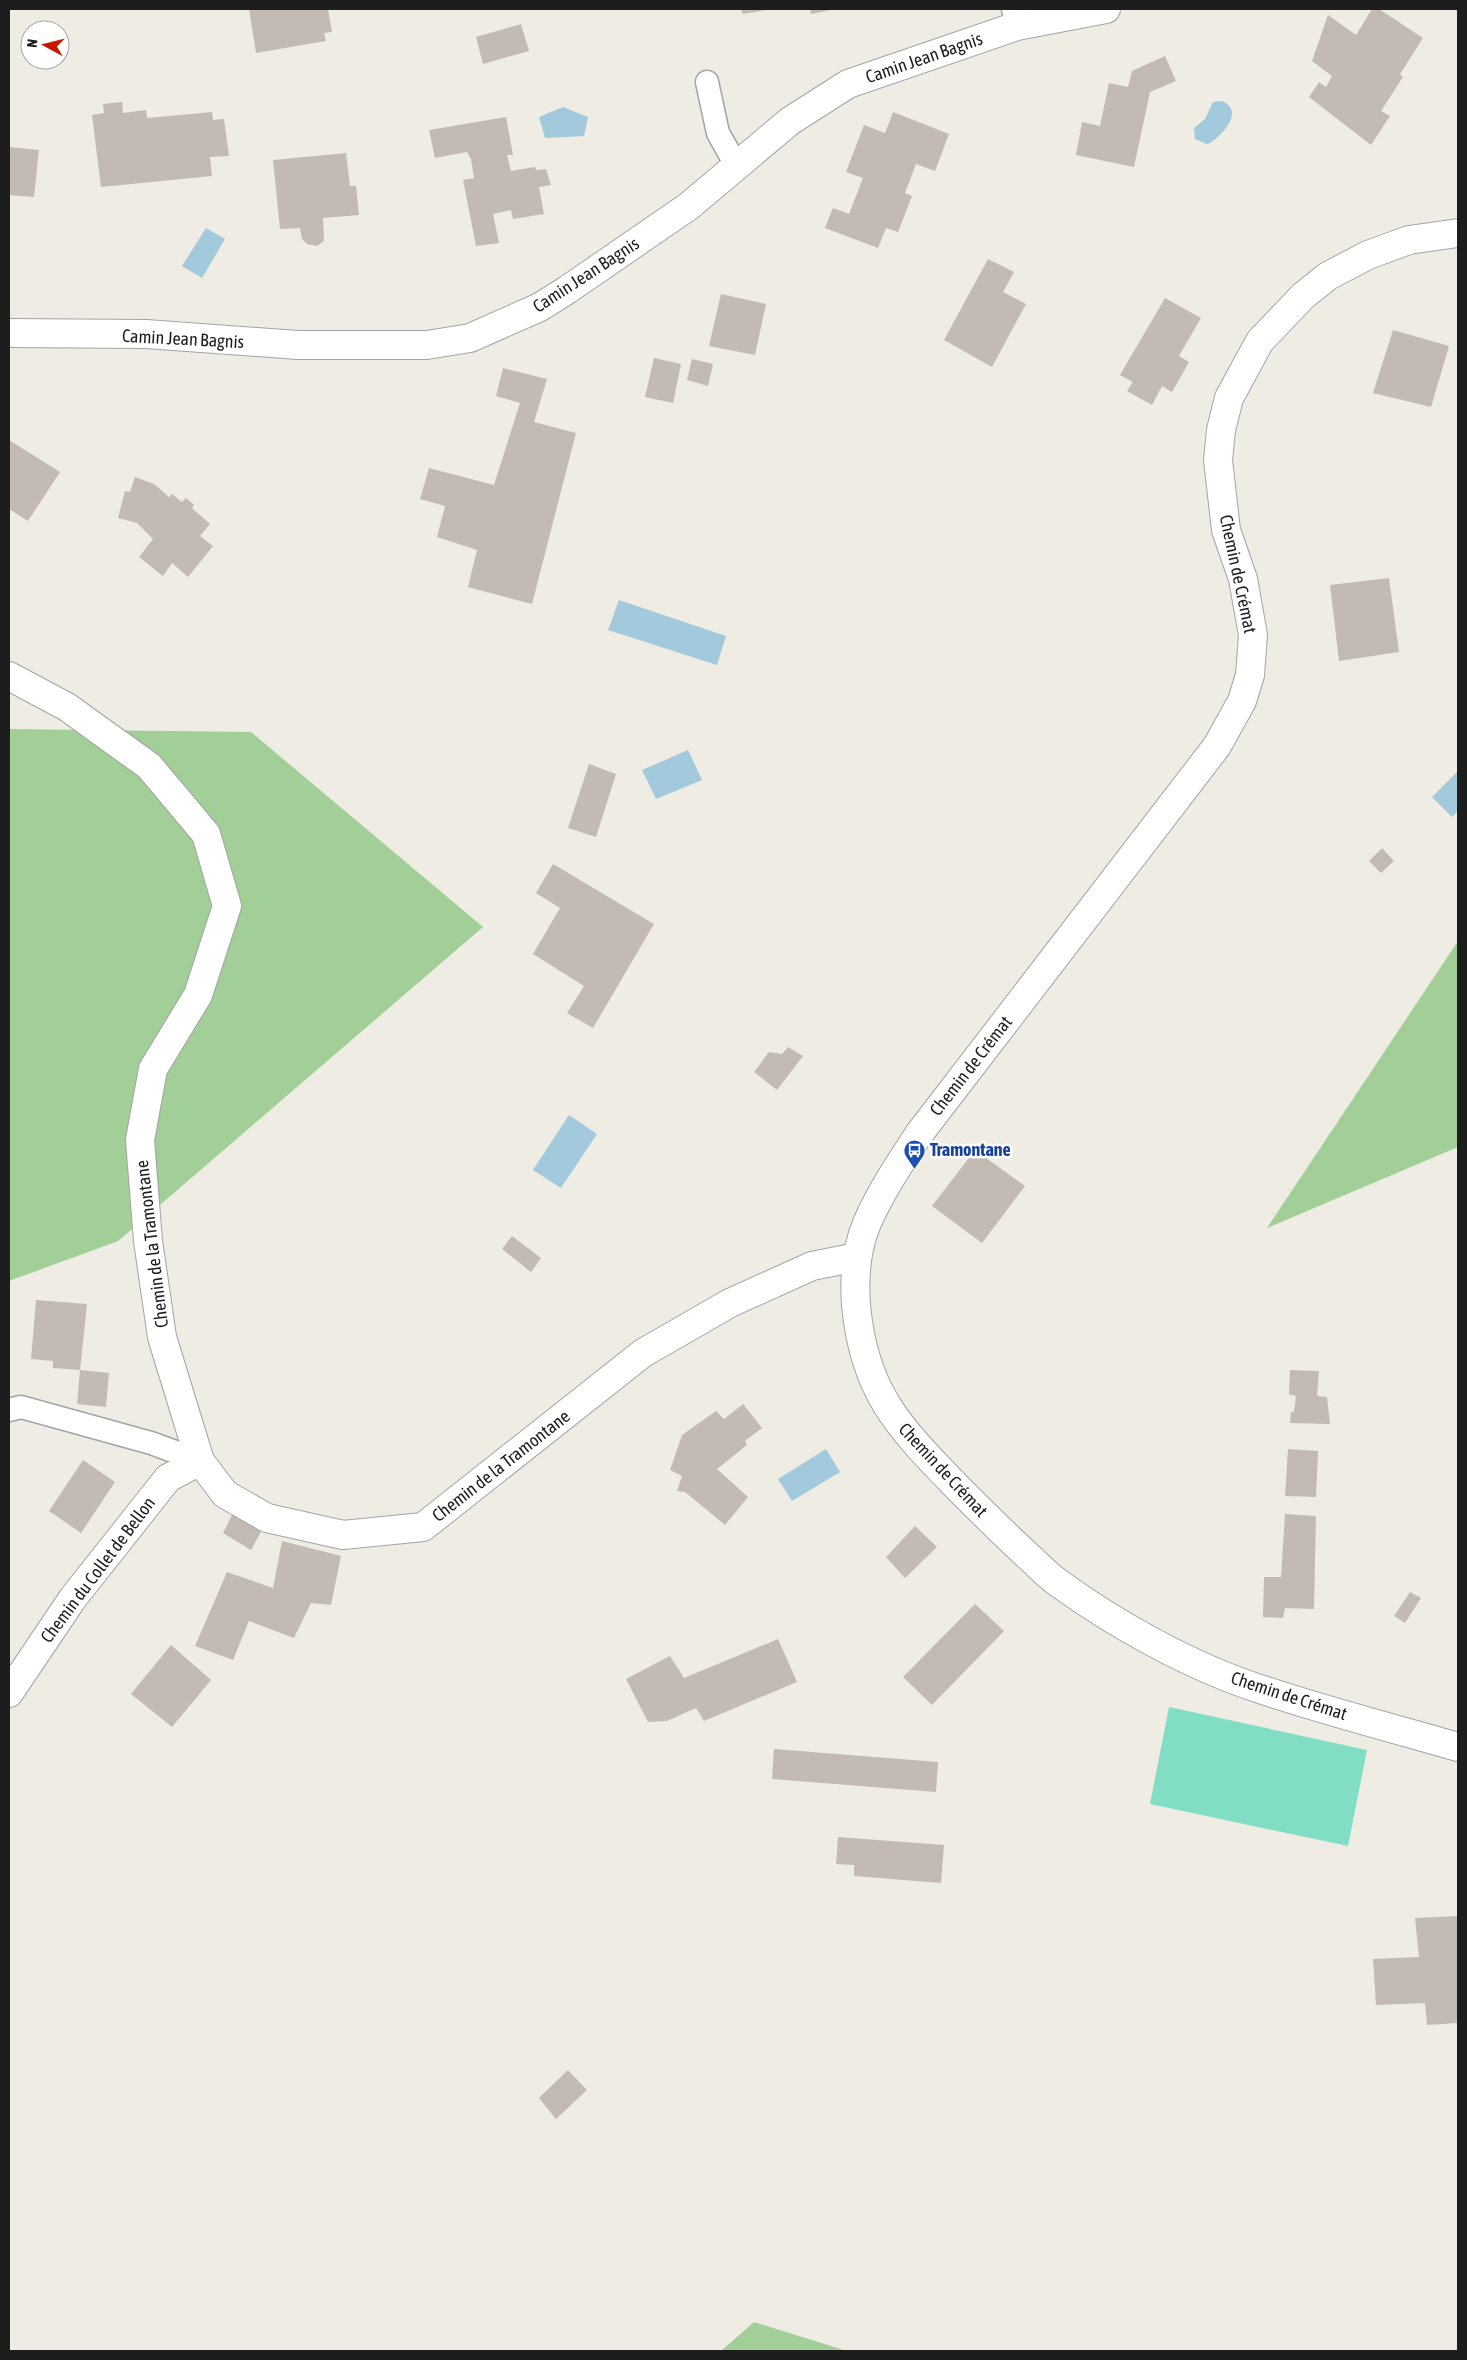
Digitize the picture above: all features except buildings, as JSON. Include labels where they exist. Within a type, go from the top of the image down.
[{"type":"street","name":"Camin Jean Bagnis","points":[[9,333],[146,334],[241,342],[308,345],[427,345],[470,338],[540,307],[688,206],[790,121],[848,84],[1015,17],[1106,9]]},
{"type":"street","name":"Chemin de Crémat","points":[[1458,233],[1409,240],[1368,255],[1328,276],[1303,296],[1260,341],[1229,398],[1221,430],[1218,460],[1226,530],[1243,579],[1253,635],[1250,675],[1242,701],[1217,746],[919,1134],[882,1193],[866,1225],[857,1257],[856,1296],[858,1330],[873,1384],[894,1416],[914,1443],[993,1524],[1055,1581],[1118,1623],[1201,1665],[1242,1682],[1259,1689],[1458,1747]]},
{"type":"street","name":"Chemin de la Tramontane","points":[[9,676],[66,707],[149,766],[206,834],[227,906],[198,995],[153,1070],[140,1140],[148,1241],[162,1337],[200,1461],[225,1494],[267,1518],[343,1535],[424,1527],[643,1353],[730,1303],[812,1266],[857,1257]]},
{"type":"street","name":"Chemin du Collet de Bellon","points":[[9,1693],[73,1598],[168,1478],[200,1461]]},
{"type":"lane","points":[[707,82],[718,132],[736,165]]},
{"type":"lane","points":[[9,1410],[21,1407],[151,1444],[200,1461]]},
{"type":"green space","points":[[9,729],[251,732],[483,927],[118,1241],[9,1281]]},
{"type":"green space","points":[[1458,941],[1458,1147],[1267,1228]]},
{"type":"green space","points":[[1169,1707],[1367,1750],[1348,1846],[1150,1804]]},
{"type":"green space","points":[[754,2322],[847,2351],[721,2351]]},
{"type":"water","points":[[1222,101],[1229,105],[1232,111],[1230,122],[1226,128],[1210,143],[1207,144],[1195,139],[1194,128],[1205,119],[1213,102]]},
{"type":"water","points":[[563,107],[588,117],[584,136],[545,138],[539,117]]},
{"type":"water","points":[[206,228],[225,239],[202,278],[182,266]]},
{"type":"water","points":[[619,600],[726,636],[717,665],[608,630]]},
{"type":"water","points":[[688,750],[702,780],[656,799],[642,770]]},
{"type":"water","points":[[1458,771],[1458,811],[1452,817],[1432,797]]},
{"type":"water","points":[[569,1115],[597,1134],[561,1188],[533,1170]]},
{"type":"water","points":[[826,1449],[840,1472],[792,1501],[778,1479]]},
{"type":"place","name":"Tramontane","points":[[914,1169]]}]
